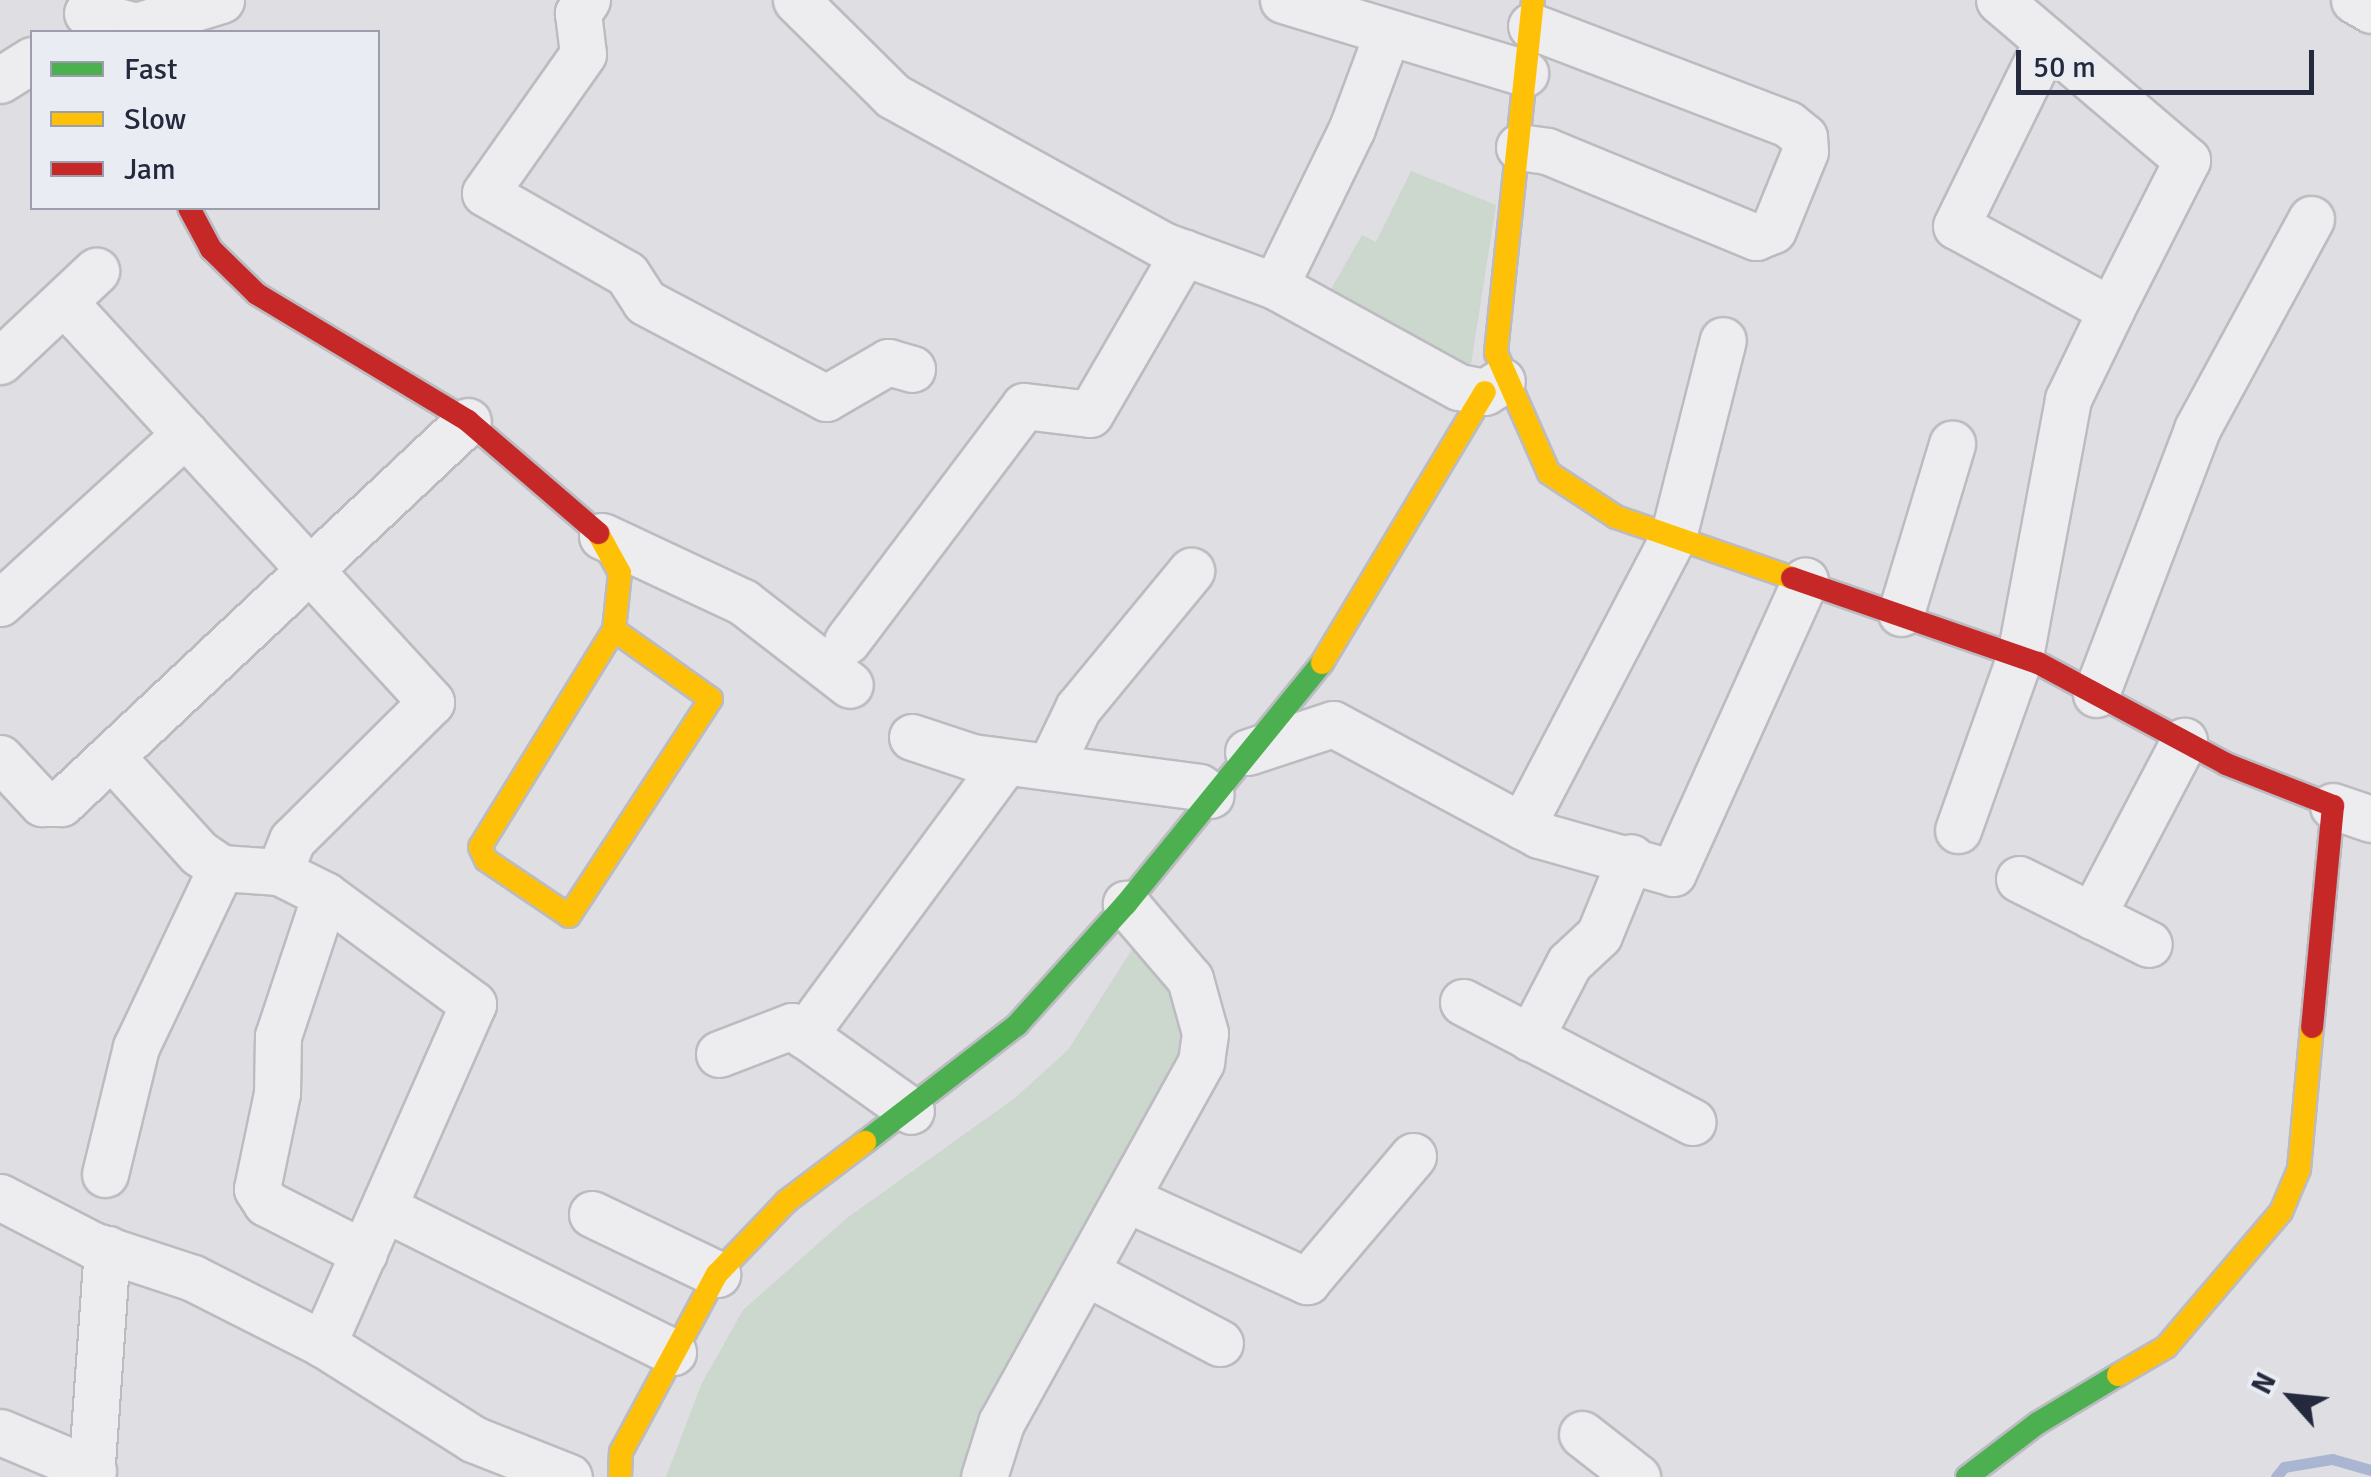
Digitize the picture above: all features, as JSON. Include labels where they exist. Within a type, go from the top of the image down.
[{"type":"street","points":[[88,20],[136,26],[220,0]]},
{"type":"street","points":[[586,0],[578,13],[583,54],[485,193],[627,274],[645,302],[826,398],[888,362],[912,369]]},
{"type":"street","points":[[796,0],[892,96],[1184,252],[1275,286],[1459,387],[1494,386]]},
{"type":"street","points":[[1283,0],[1525,73]]},
{"type":"street","points":[[1958,830],[2020,656],[2068,399],[2187,160],[2045,45],[1999,0]]},
{"type":"street","points":[[2354,0],[2371,10]]},
{"type":"street","points":[[620,1477],[620,1452],[718,1274],[787,1201],[911,1111],[1016,1025],[1126,904],[1246,752],[1334,650],[1494,386],[1532,13],[1788,124],[1804,138],[1805,151],[1773,230],[1756,236],[1547,152],[1519,147]]},
{"type":"street","points":[[1275,286],[1352,128],[1387,34]]},
{"type":"street","points":[[2045,45],[1956,226],[2111,310]]},
{"type":"street","points":[[0,80],[30,61]]},
{"type":"street","points":[[190,210],[210,249],[257,294],[468,421],[602,536],[744,602],[850,686]]},
{"type":"street","points":[[2096,694],[2196,429],[2311,219]]},
{"type":"street","points":[[847,641],[1024,406],[1090,414],[1184,252]]},
{"type":"street","points":[[0,361],[96,271]]},
{"type":"street","points":[[64,302],[432,702],[292,840],[279,872]]},
{"type":"street","points":[[1522,826],[1674,537],[1723,340]]},
{"type":"street","points":[[1494,386],[1549,473],[1576,496],[1674,537],[2020,656],[2184,741],[2352,812],[2299,1170],[2282,1212],[2166,1347],[2038,1422],[1968,1477]]},
{"type":"street","points":[[0,758],[42,802],[53,804],[111,756],[468,421]]},
{"type":"street","points":[[0,603],[185,434]]},
{"type":"street","points":[[1901,613],[1952,444]]},
{"type":"street","points":[[602,536],[620,573],[614,630],[480,846],[486,860],[569,916],[711,699],[614,630]]},
{"type":"street","points":[[1051,764],[1078,708],[1191,571]]},
{"type":"street","points":[[1246,752],[1268,750],[1309,727],[1333,724],[1522,826],[1673,873],[1805,580]]},
{"type":"street","points":[[912,738],[1005,762],[1051,764],[1199,787],[1212,795]]},
{"type":"street","points":[[2092,916],[2184,741]]},
{"type":"street","points":[[111,756],[199,853],[220,868],[279,872],[325,895],[473,1004],[322,1344]]},
{"type":"street","points":[[804,1035],[1005,762]]},
{"type":"street","points":[[1530,1038],[1570,963],[1599,934],[1631,857]]},
{"type":"street","points":[[105,1174],[136,1047],[220,868]]},
{"type":"street","points":[[2020,879],[2149,944]]},
{"type":"street","points":[[325,895],[278,1036],[277,1093],[257,1190],[266,1203],[364,1252]]},
{"type":"street","points":[[984,1477],[1001,1423],[1089,1274],[1192,1082],[1205,1033],[1190,979],[1126,904]]},
{"type":"street","points":[[1463,1002],[1692,1122]]},
{"type":"street","points":[[720,1054],[792,1026],[911,1111]]},
{"type":"street","points":[[1128,1200],[1307,1282],[1412,1156]]},
{"type":"street","points":[[0,1197],[107,1249],[194,1278],[322,1344],[473,1439],[569,1477]]},
{"type":"street","points":[[384,1208],[673,1352]]},
{"type":"street","points":[[592,1214],[718,1274]]},
{"type":"street","points":[[0,1432],[92,1474],[107,1249]]},
{"type":"street","points":[[1089,1274],[1220,1343]]},
{"type":"street","points":[[1582,1434],[1637,1477]]},
{"type":"shaded area","points":[[1411,171],[1496,205],[1469,377],[1327,296],[1362,235],[1376,242]]},
{"type":"shaded area","points":[[1142,934],[1198,1032],[974,1477],[666,1477],[701,1385],[743,1310],[847,1218],[1015,1098],[1068,1050]]},
{"type":"waterway","points":[[2276,1477],[2284,1467],[2332,1459],[2371,1470]]},
{"type":"traffic: fast","points":[[865,1142],[1017,1025],[1126,904],[1322,663]]},
{"type":"traffic: fast","points":[[1967,1477],[2038,1423],[2118,1375]]},
{"type":"traffic: slow","points":[[1533,0],[1496,353],[1549,473],[1616,517],[1792,578]]},
{"type":"traffic: slow","points":[[1322,663],[1485,392]]},
{"type":"traffic: slow","points":[[598,533],[620,573],[614,630],[480,847],[486,860],[569,916],[711,699],[614,630]]},
{"type":"traffic: slow","points":[[2118,1375],[2166,1347],[2281,1212],[2299,1169],[2312,1027]]},
{"type":"traffic: slow","points":[[620,1477],[621,1452],[717,1274],[787,1201],[865,1142]]},
{"type":"traffic: jam","points":[[190,210],[211,249],[257,294],[468,421],[598,533]]},
{"type":"traffic: jam","points":[[1792,578],[2038,663],[2226,764],[2333,806],[2312,1027]]}]
